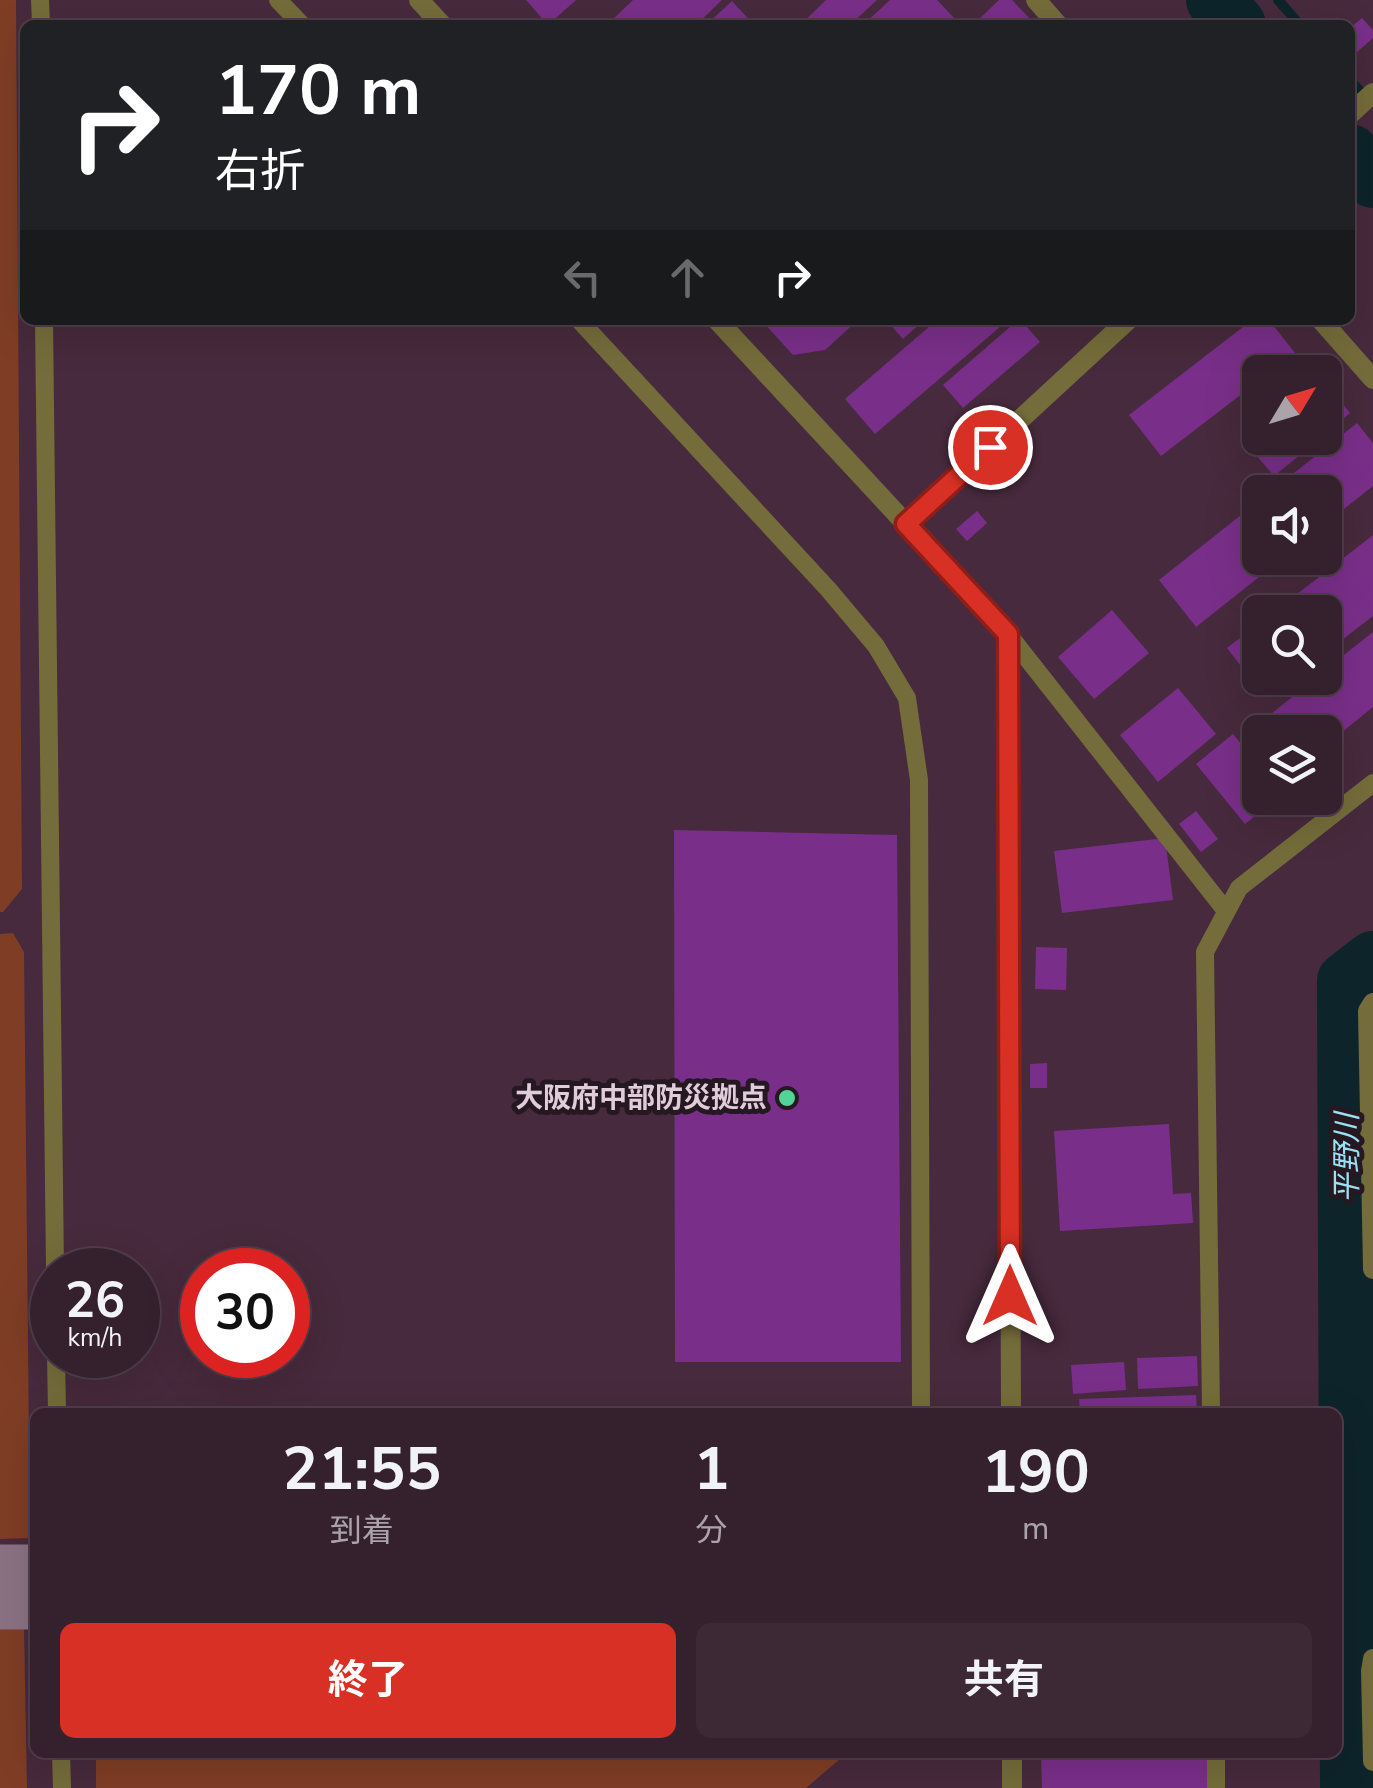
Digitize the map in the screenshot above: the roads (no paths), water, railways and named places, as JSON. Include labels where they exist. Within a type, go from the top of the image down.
[{"type":"street","points":[[418,0],[437,20]]},
{"type":"street","points":[[1036,0],[1054,20]]},
{"type":"street","points":[[722,325],[1008,634],[1011,1408]]},
{"type":"street","points":[[906,524],[1123,325]]},
{"type":"street","points":[[1325,325],[1373,379]]},
{"type":"street","points":[[1373,1002],[1368,1012],[1373,1269]]},
{"type":"street","points":[[1373,1659],[1373,1761]]},
{"type":"street","points":[[1012,1758],[1012,1788]]},
{"type":"lane","points":[[278,0],[297,20]]},
{"type":"lane","points":[[44,325],[56,1248]]},
{"type":"lane","points":[[585,325],[828,589],[876,646],[907,698],[919,780],[921,1408]]},
{"type":"lane","points":[[1008,634],[1226,911]]},
{"type":"lane","points":[[1211,1408],[1205,952],[1238,888],[1373,783]]},
{"type":"lane","points":[[56,1378],[57,1408]]},
{"type":"lane","points":[[61,1758],[62,1788]]},
{"type":"lane","points":[[1216,1758],[1216,1788]]},
{"type":"waterway","name":"平野川","points":[[1215,0],[1233,20]]},
{"type":"waterway","points":[[1278,0],[1296,20]]},
{"type":"waterway","points":[[1355,86],[1369,101]]},
{"type":"waterway","name":"平野川","points":[[1355,159],[1373,179]]},
{"type":"waterway","name":"平野川","points":[[1349,1788],[1346,981],[1373,960]]},
{"type":"place","name":"大阪府中部防災拠点","points":[[787,1098]]}]
